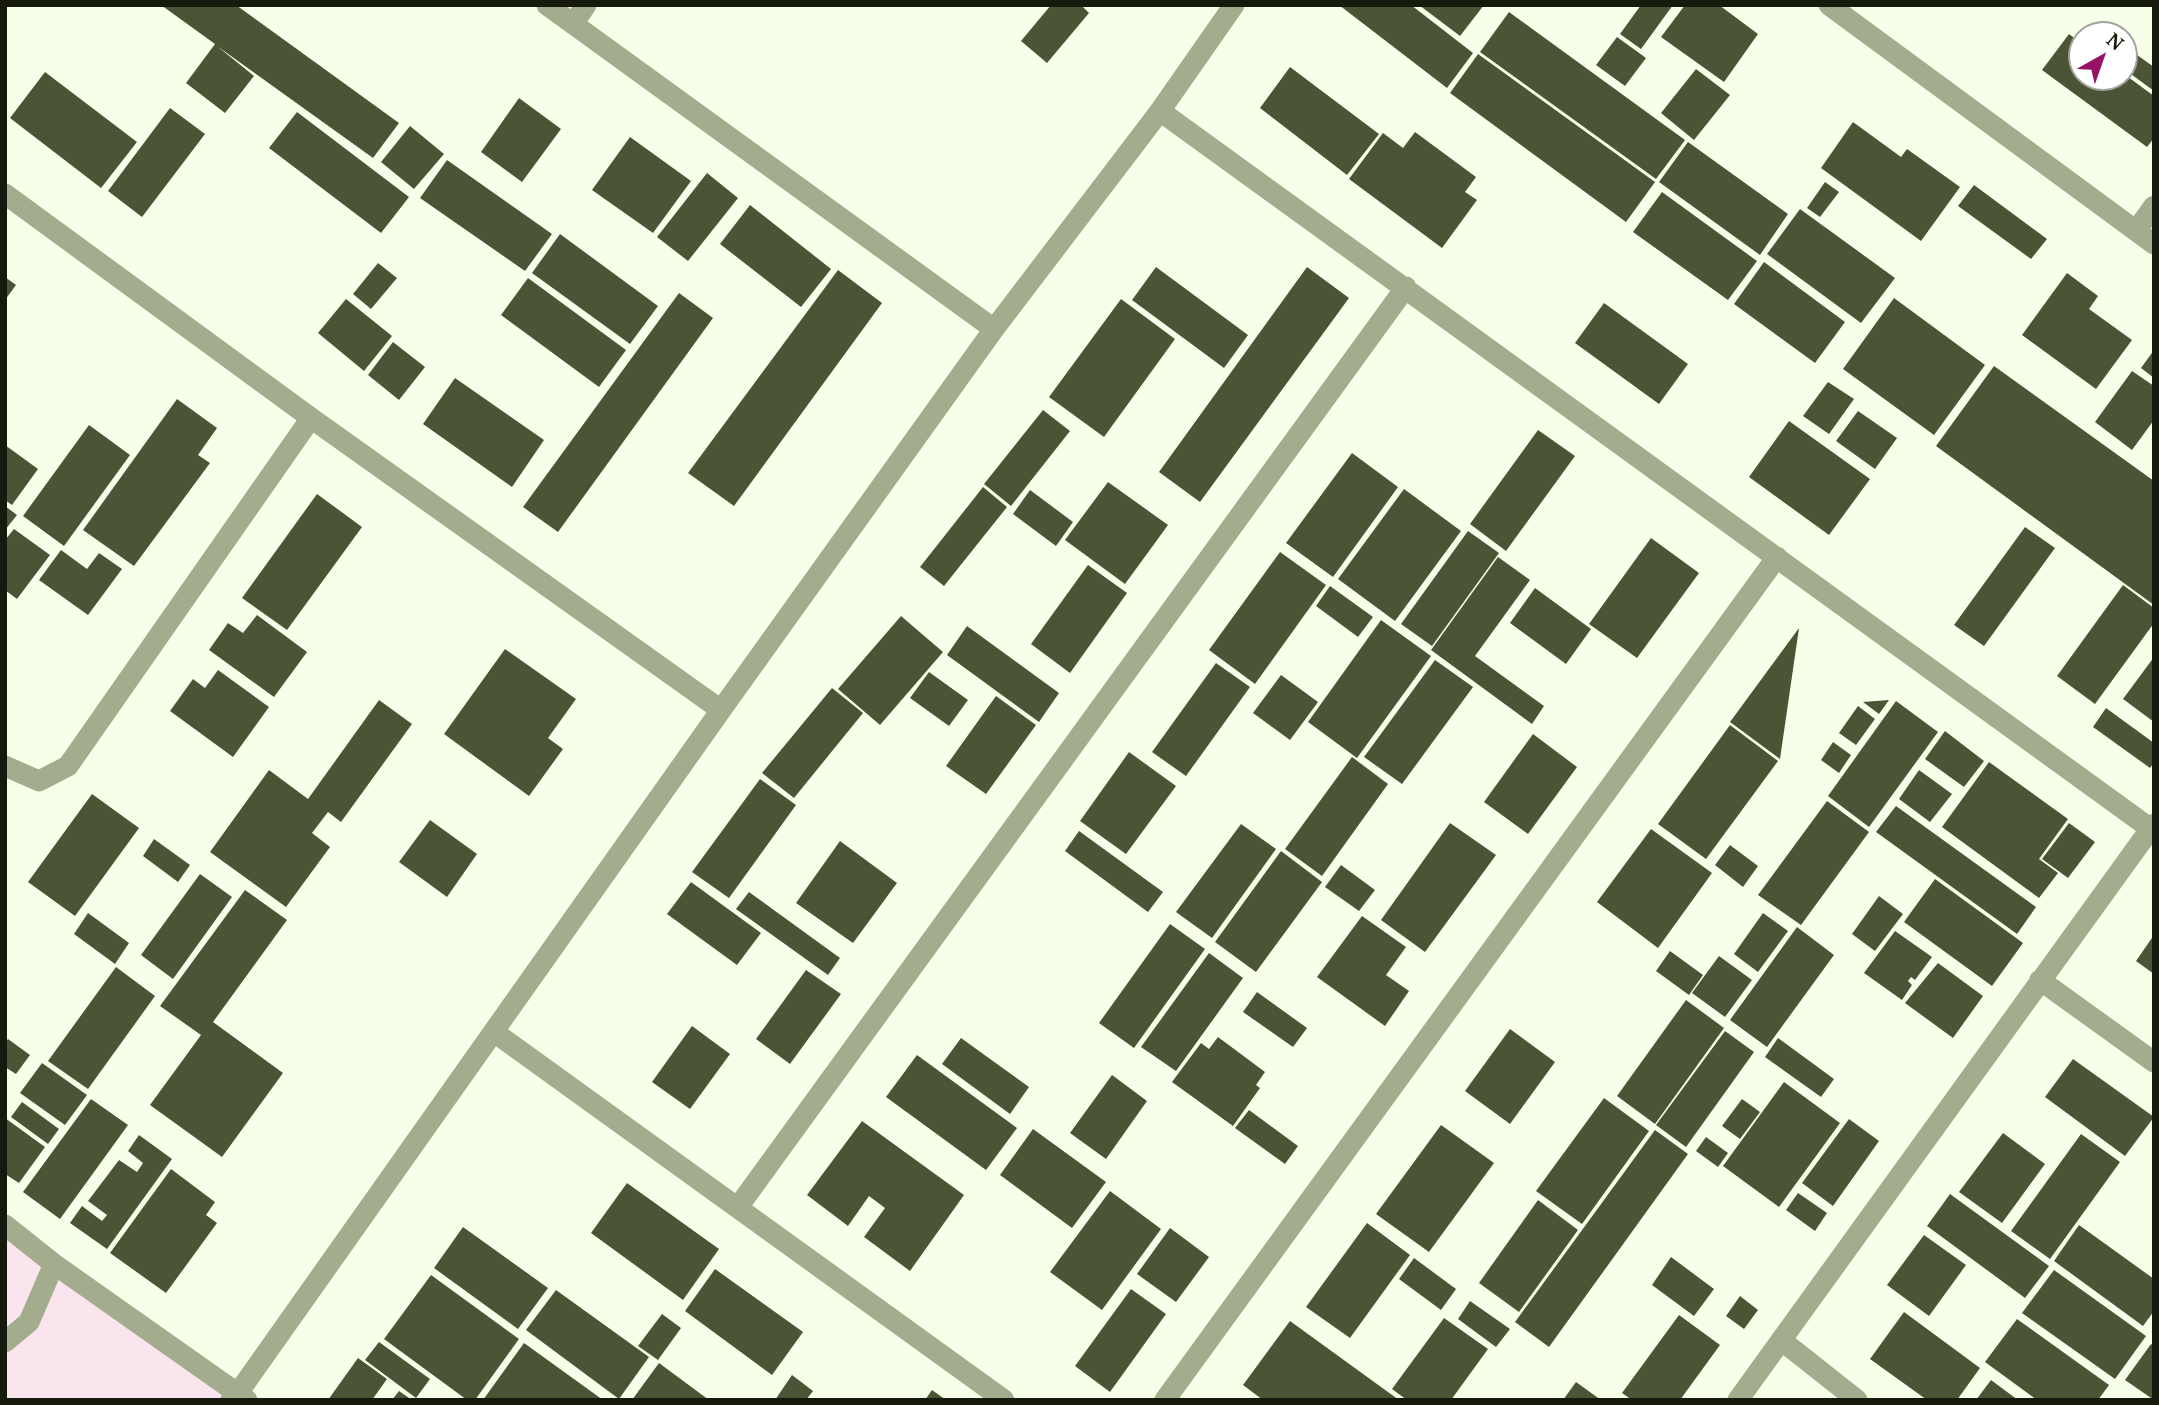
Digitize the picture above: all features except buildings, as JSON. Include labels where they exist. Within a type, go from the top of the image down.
[{"type":"street","points":[[547,5],[994,329]]},
{"type":"street","points":[[573,24],[586,5]]},
{"type":"street","points":[[5,1225],[54,1264],[239,1397],[721,710],[994,329],[1160,111],[1234,5]]},
{"type":"street","points":[[1829,5],[2154,244]]},
{"type":"street","points":[[1160,111],[2152,827],[1738,1400]]},
{"type":"street","points":[[5,194],[311,418],[721,710]]},
{"type":"street","points":[[2136,231],[2154,206]]},
{"type":"street","points":[[738,1207],[1406,287]]},
{"type":"street","points":[[5,766],[39,780],[68,766],[311,418]]},
{"type":"street","points":[[1165,1400],[1777,556]]},
{"type":"street","points":[[2040,980],[2154,1062]]},
{"type":"street","points":[[494,1032],[1003,1400]]},
{"type":"street","points":[[5,1342],[29,1322],[54,1264]]},
{"type":"street","points":[[1781,1340],[1857,1400]]},
{"type":"shaded area","points":[[5,1215],[259,1400],[5,1400]]}]
